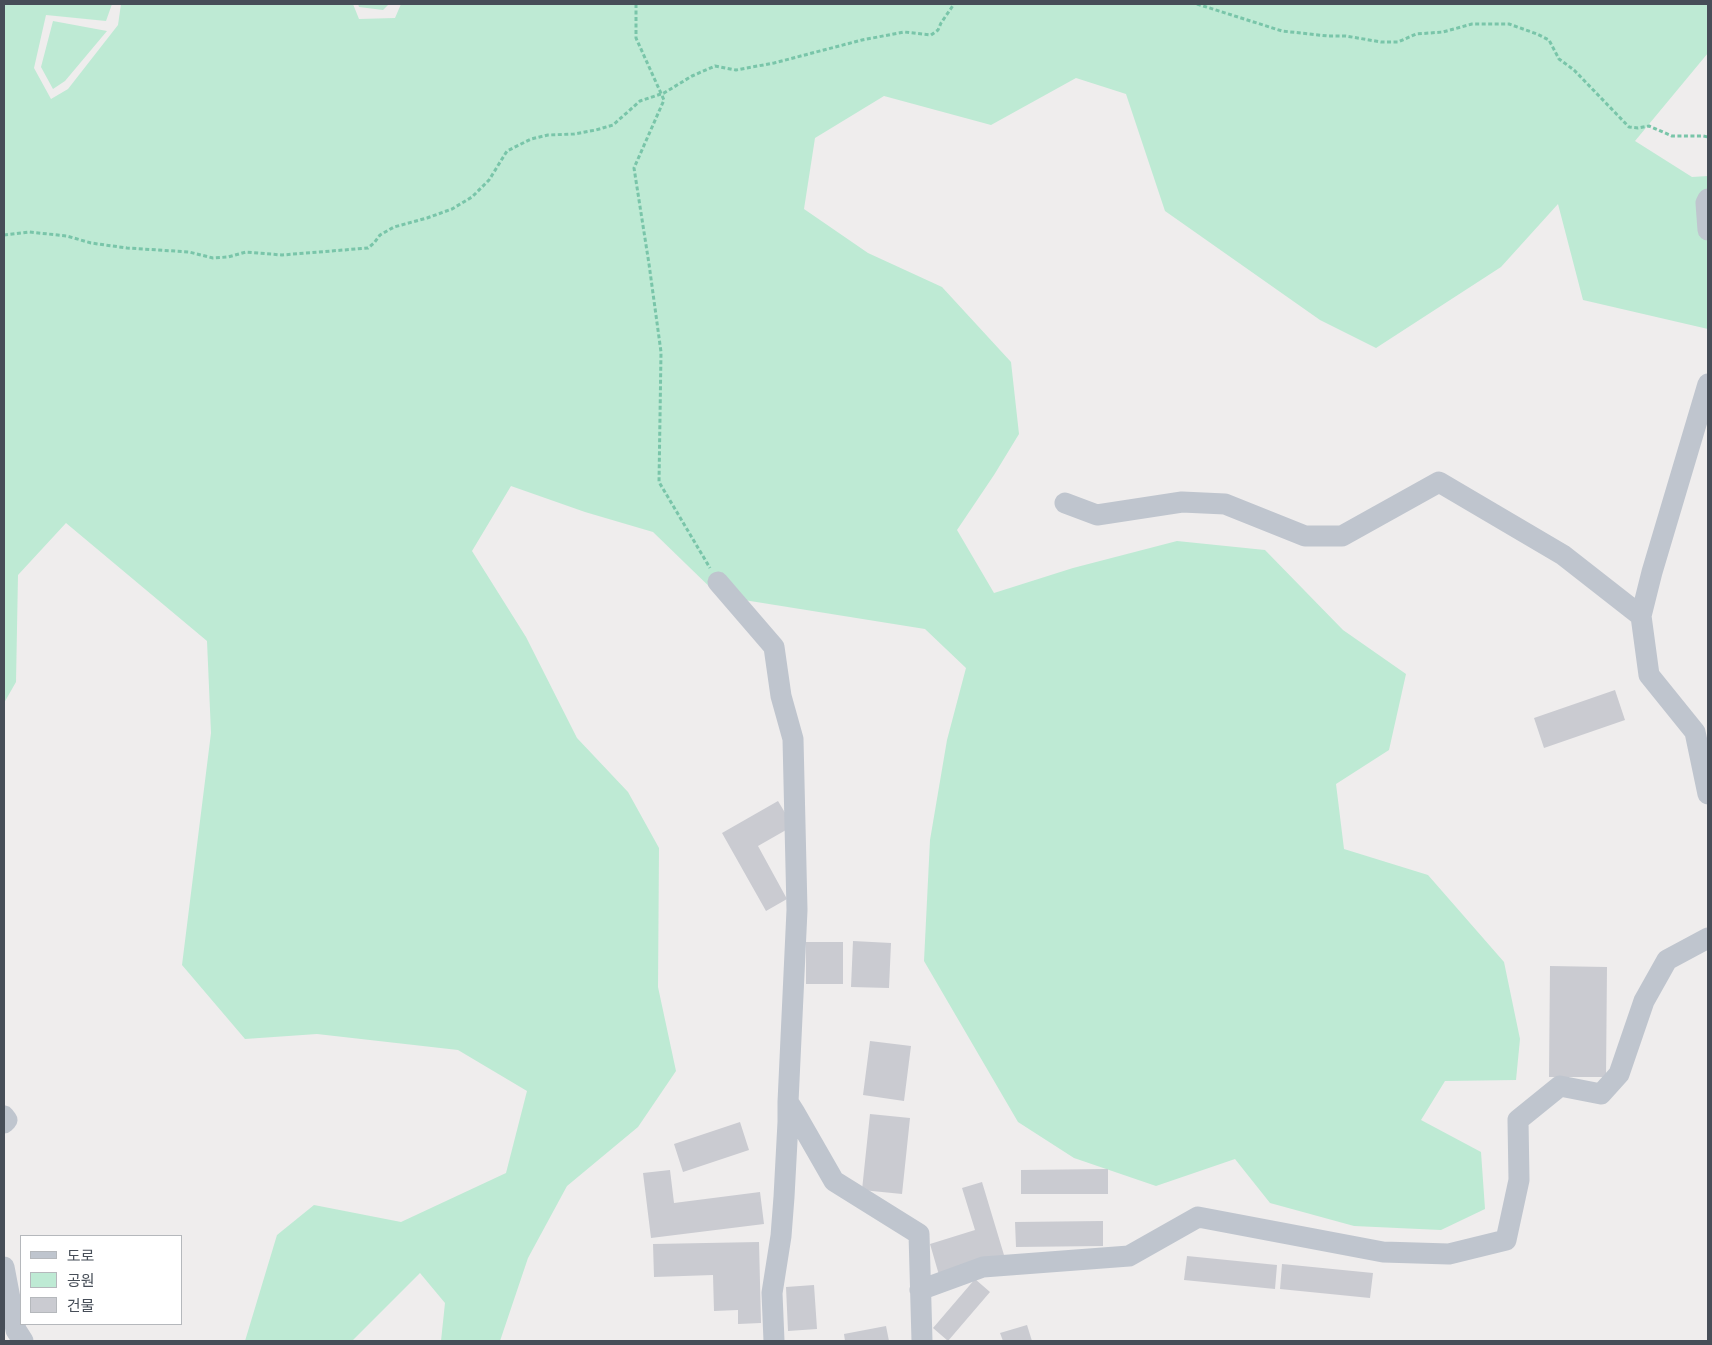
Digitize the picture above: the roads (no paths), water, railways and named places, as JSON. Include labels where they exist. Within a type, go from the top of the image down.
[{"type":"street","points":[[1708,199],[1706,203],[1708,230]]},
{"type":"street","points":[[1708,384],[1652,572],[1641,616],[1649,675],[1695,732],[1708,794]]},
{"type":"street","points":[[1065,503],[1097,515],[1182,502],[1225,504],[1305,536],[1342,536],[1439,482],[1563,555],[1641,616]]},
{"type":"street","points":[[718,582],[774,647],[781,696],[793,739],[797,910],[784,1197],[781,1236],[772,1293],[774,1341]]},
{"type":"street","points":[[920,1290],[983,1267],[1129,1256],[1198,1217],[1383,1252],[1449,1254],[1506,1240],[1519,1180],[1518,1120],[1560,1086],[1601,1094],[1619,1074],[1644,1001],[1667,960],[1708,938]]},
{"type":"street","points":[[788,1102],[834,1181],[919,1234],[922,1341]]},
{"type":"street","points":[[4,1116],[7,1120],[4,1123]]},
{"type":"street","points":[[4,1267],[16,1330],[23,1341]]}]
